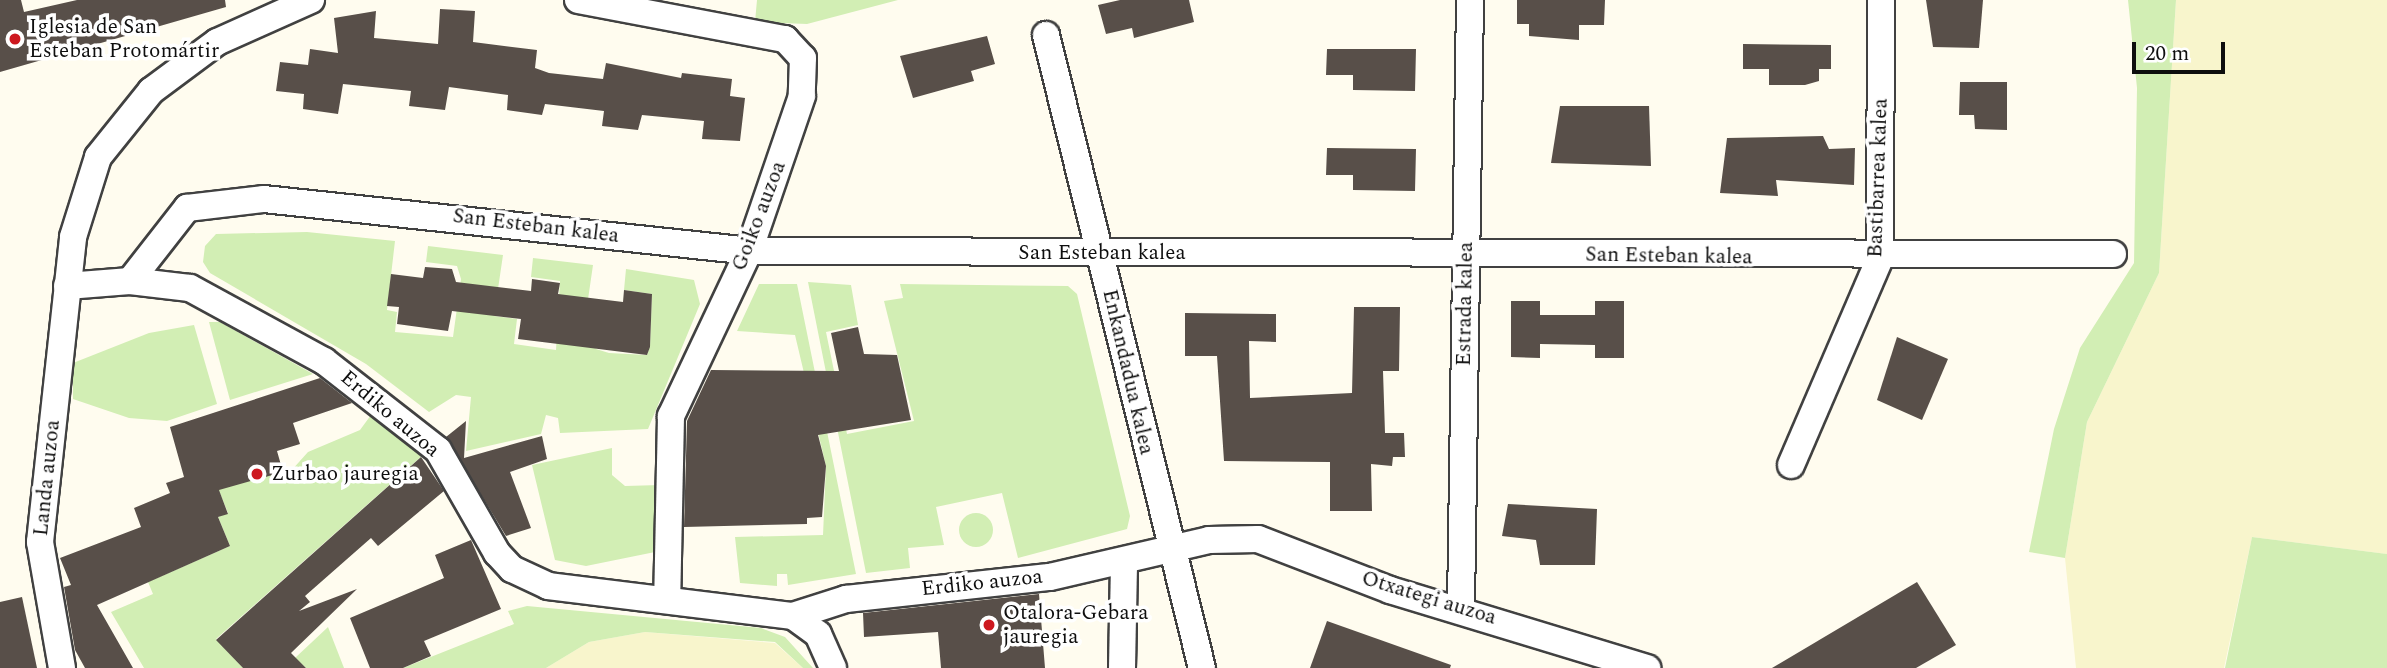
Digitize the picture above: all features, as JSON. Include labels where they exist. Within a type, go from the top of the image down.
[{"type":"street","points":[[66,286],[73,237],[98,157],[151,91],[217,42],[311,0]]},
{"type":"street","name":"Goiko auzoa","points":[[578,0],[785,39],[803,58],[802,96],[749,251],[671,416],[667,600]]},
{"type":"street","name":"Estrada kalea","points":[[1461,607],[1470,0]]},
{"type":"street","name":"Bastibarrea kalea","points":[[1791,465],[1880,258],[1881,0]]},
{"type":"street","name":"Enkandadua kalea","points":[[1046,35],[1170,550],[1202,668]]},
{"type":"street","name":"San Esteban kalea","points":[[131,281],[177,215],[215,201],[349,204],[749,251],[1465,253],[1880,258],[2113,254]]},
{"type":"street","name":"Erdiko auzoa","points":[[66,286],[131,281],[190,288],[324,361],[385,405],[438,450],[497,553],[529,580],[793,616],[846,599],[1124,563],[1170,550]]},
{"type":"street","name":"Landa auzoa","points":[[62,668],[40,542],[66,286]]},
{"type":"street","name":"Otxategi auzoa","points":[[1170,550],[1209,540],[1258,539],[1390,590],[1461,607],[1647,668]]},
{"type":"street","points":[[1122,668],[1124,563]]},
{"type":"street","points":[[793,616],[818,634],[834,668]]},
{"type":"shaded area","points":[[2176,0],[2387,0],[2387,554],[2252,537],[2224,668],[2076,668],[2065,558],[2087,422],[2159,273]]},
{"type":"shaded area","points":[[645,632],[775,643],[803,668],[546,668],[589,642]]},
{"type":"green space","points":[[757,0],[898,0],[807,24],[755,22]]},
{"type":"green space","points":[[2128,0],[2176,0],[2159,273],[2087,422],[2065,558],[2029,552],[2054,429],[2080,348],[2134,263],[2137,88]]},
{"type":"green space","points":[[307,232],[395,241],[387,310],[397,312],[395,332],[453,337],[461,279],[457,266],[426,262],[428,246],[503,255],[494,316],[517,319],[514,344],[556,350],[560,281],[531,277],[533,258],[593,265],[584,327],[596,349],[609,353],[647,355],[650,346],[652,294],[624,290],[626,269],[694,280],[700,304],[648,429],[560,433],[558,418],[546,415],[541,434],[466,451],[471,397],[456,395],[429,412],[366,364],[210,273],[203,262],[205,246],[216,234]]},
{"type":"green space","points":[[808,282],[851,285],[858,325],[826,332],[847,434],[914,421],[884,301],[903,298],[900,284],[1068,286],[1077,294],[1130,516],[1127,529],[1018,558],[1002,493],[936,507],[944,545],[908,548],[910,568],[866,573]]},
{"type":"green space","points":[[759,284],[797,284],[856,574],[788,585],[787,574],[777,574],[777,586],[740,583],[735,537],[823,535],[826,466],[795,335],[737,331]]},
{"type":"green space","points":[[209,322],[220,322],[313,374],[230,400]]},
{"type":"green space","points":[[194,325],[217,404],[167,421],[129,418],[73,399],[73,363],[149,333]]},
{"type":"green space","points":[[371,415],[423,455],[216,639],[243,668],[144,668],[111,612],[153,594],[148,582],[230,546],[218,517],[228,513],[211,471],[290,472],[308,452],[360,430]]},
{"type":"green space","points":[[612,448],[612,475],[625,486],[660,485],[655,552],[586,566],[555,560],[532,465]]},
{"type":"green space","points":[[976,513],[988,518],[993,530],[988,542],[976,547],[964,542],[959,530],[964,518]]},
{"type":"green space","points":[[2252,537],[2387,554],[2387,668],[2225,668]]},
{"type":"green space","points":[[527,606],[761,628],[785,637],[813,668],[803,668],[775,642],[645,632],[589,642],[546,668],[403,668],[514,624],[508,611]]},
{"type":"green space","points":[[328,627],[344,668],[306,668],[295,658]]},
{"type":"building","points":[[0,0],[21,0],[24,12],[77,0],[225,0],[226,7],[0,72]]},
{"type":"building","points":[[1120,0],[1189,0],[1194,22],[1134,38],[1132,28],[1106,34],[1098,5]]},
{"type":"building","points":[[1517,0],[1605,0],[1604,25],[1579,25],[1579,40],[1529,36],[1529,24],[1517,24]]},
{"type":"building","points":[[1926,0],[1983,0],[1979,48],[1933,47]]},
{"type":"building","points":[[440,9],[475,11],[473,42],[537,50],[535,68],[549,73],[603,79],[606,63],[681,78],[682,73],[732,79],[730,96],[745,98],[740,141],[702,139],[704,121],[642,115],[638,130],[602,126],[604,111],[545,104],[542,115],[507,110],[508,95],[449,87],[445,110],[409,106],[411,91],[343,84],[338,114],[303,109],[304,94],[276,91],[280,62],[308,65],[310,49],[338,53],[334,18],[376,11],[374,38],[438,44]]},
{"type":"building","points":[[987,36],[995,64],[971,71],[974,81],[913,98],[900,56]]},
{"type":"building","points":[[1743,44],[1831,45],[1831,69],[1819,69],[1819,81],[1805,85],[1769,85],[1769,69],[1743,69]]},
{"type":"building","points":[[1327,49],[1416,49],[1415,91],[1353,90],[1353,75],[1326,75]]},
{"type":"building","points":[[1960,82],[2007,82],[2007,130],[1975,129],[1974,115],[1959,115]]},
{"type":"building","points":[[1560,106],[1649,106],[1651,166],[1551,163]]},
{"type":"building","points":[[1823,136],[1829,149],[1855,148],[1854,185],[1776,180],[1778,196],[1720,193],[1727,138]]},
{"type":"building","points":[[1327,148],[1416,149],[1415,191],[1353,190],[1353,175],[1326,175]]},
{"type":"building","points":[[425,267],[452,269],[456,282],[531,291],[532,279],[560,283],[558,294],[623,302],[624,290],[652,294],[650,347],[647,355],[518,339],[521,319],[452,311],[448,331],[397,324],[399,307],[387,306],[391,274],[423,278]]},
{"type":"building","points":[[1511,301],[1540,301],[1540,315],[1595,315],[1595,301],[1624,301],[1624,358],[1595,358],[1595,345],[1540,344],[1540,358],[1511,357]]},
{"type":"building","points":[[1354,307],[1400,307],[1399,371],[1383,371],[1385,433],[1404,433],[1405,457],[1393,457],[1392,466],[1371,464],[1372,511],[1330,511],[1330,462],[1224,461],[1217,356],[1185,356],[1185,313],[1276,314],[1276,342],[1249,341],[1250,398],[1352,393]]},
{"type":"building","points":[[858,327],[864,354],[897,355],[911,420],[818,435],[826,466],[822,517],[807,518],[807,524],[684,527],[687,421],[711,370],[839,371],[831,333]]},
{"type":"building","points":[[1897,337],[1948,359],[1922,420],[1877,400]]},
{"type":"building","points":[[320,378],[352,403],[293,423],[300,444],[277,451],[283,472],[219,490],[228,514],[218,517],[230,546],[97,605],[133,668],[85,668],[75,650],[64,587],[71,585],[60,558],[141,527],[134,508],[170,493],[166,483],[184,477],[170,427]]},
{"type":"building","points":[[466,421],[464,458],[542,436],[547,459],[510,472],[531,528],[506,536],[446,437]]},
{"type":"building","points":[[421,457],[444,491],[378,546],[371,538],[305,596],[310,602],[299,611],[357,589],[291,653],[306,668],[243,668],[216,640]]},
{"type":"building","points":[[1508,504],[1597,509],[1595,565],[1540,565],[1536,540],[1502,536]]},
{"type":"building","points":[[471,540],[501,609],[424,641],[431,656],[403,668],[370,668],[350,618],[444,578],[435,555]]},
{"type":"building","points":[[1917,582],[1956,645],[1916,668],[1772,668]]},
{"type":"building","name":"Otalora-Gebara jauregia","points":[[1039,594],[1045,668],[941,668],[938,632],[864,637],[863,613]]},
{"type":"building","points":[[22,597],[37,668],[0,668],[0,602]]},
{"type":"building","points":[[1327,621],[1451,665],[1450,668],[1310,668]]},
{"type":"place","name":"Iglesia de San Esteban Protomártir","points":[[15,39]]},
{"type":"place","name":"Zurbao jauregia","points":[[257,474]]},
{"type":"place","name":"Otalora-Gebara jauregia","points":[[989,625]]}]
